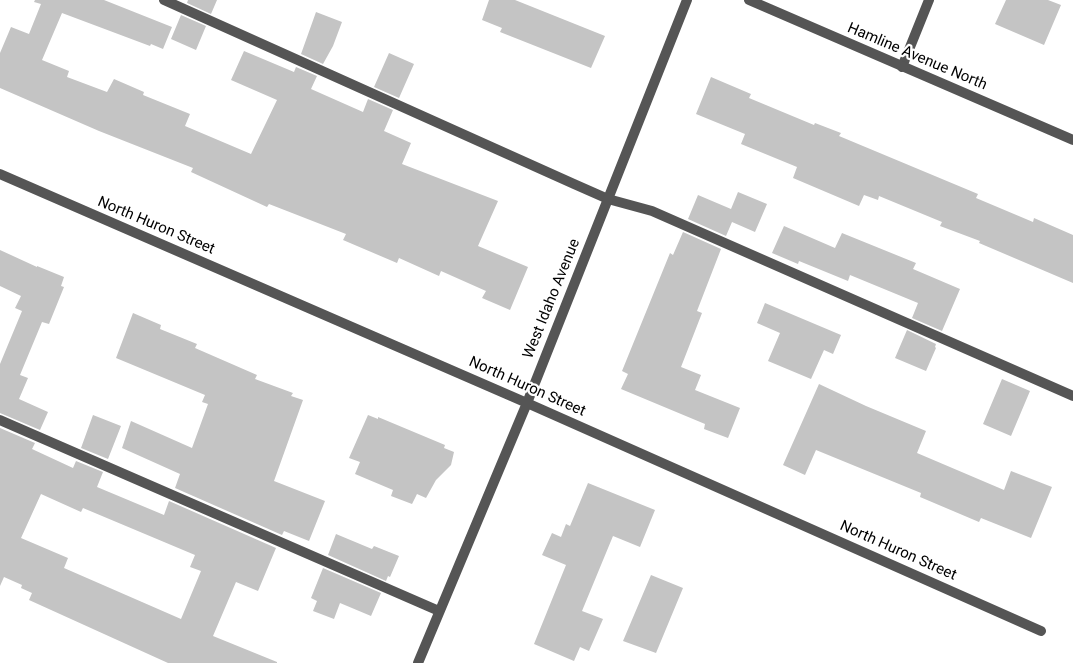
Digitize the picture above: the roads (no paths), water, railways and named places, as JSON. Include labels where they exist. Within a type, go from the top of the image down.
[{"type":"street","points":[[164,0],[608,199],[652,211],[1073,396]]},
{"type":"street","name":"West Idaho Avenue","points":[[418,663],[527,403],[687,0]]},
{"type":"street","name":"Hamline Avenue North","points":[[749,0],[1073,140]]},
{"type":"street","points":[[902,67],[929,0]]},
{"type":"street","name":"North Huron Street","points":[[0,174],[527,403],[1041,631]]},
{"type":"street","points":[[0,420],[439,611]]}]
